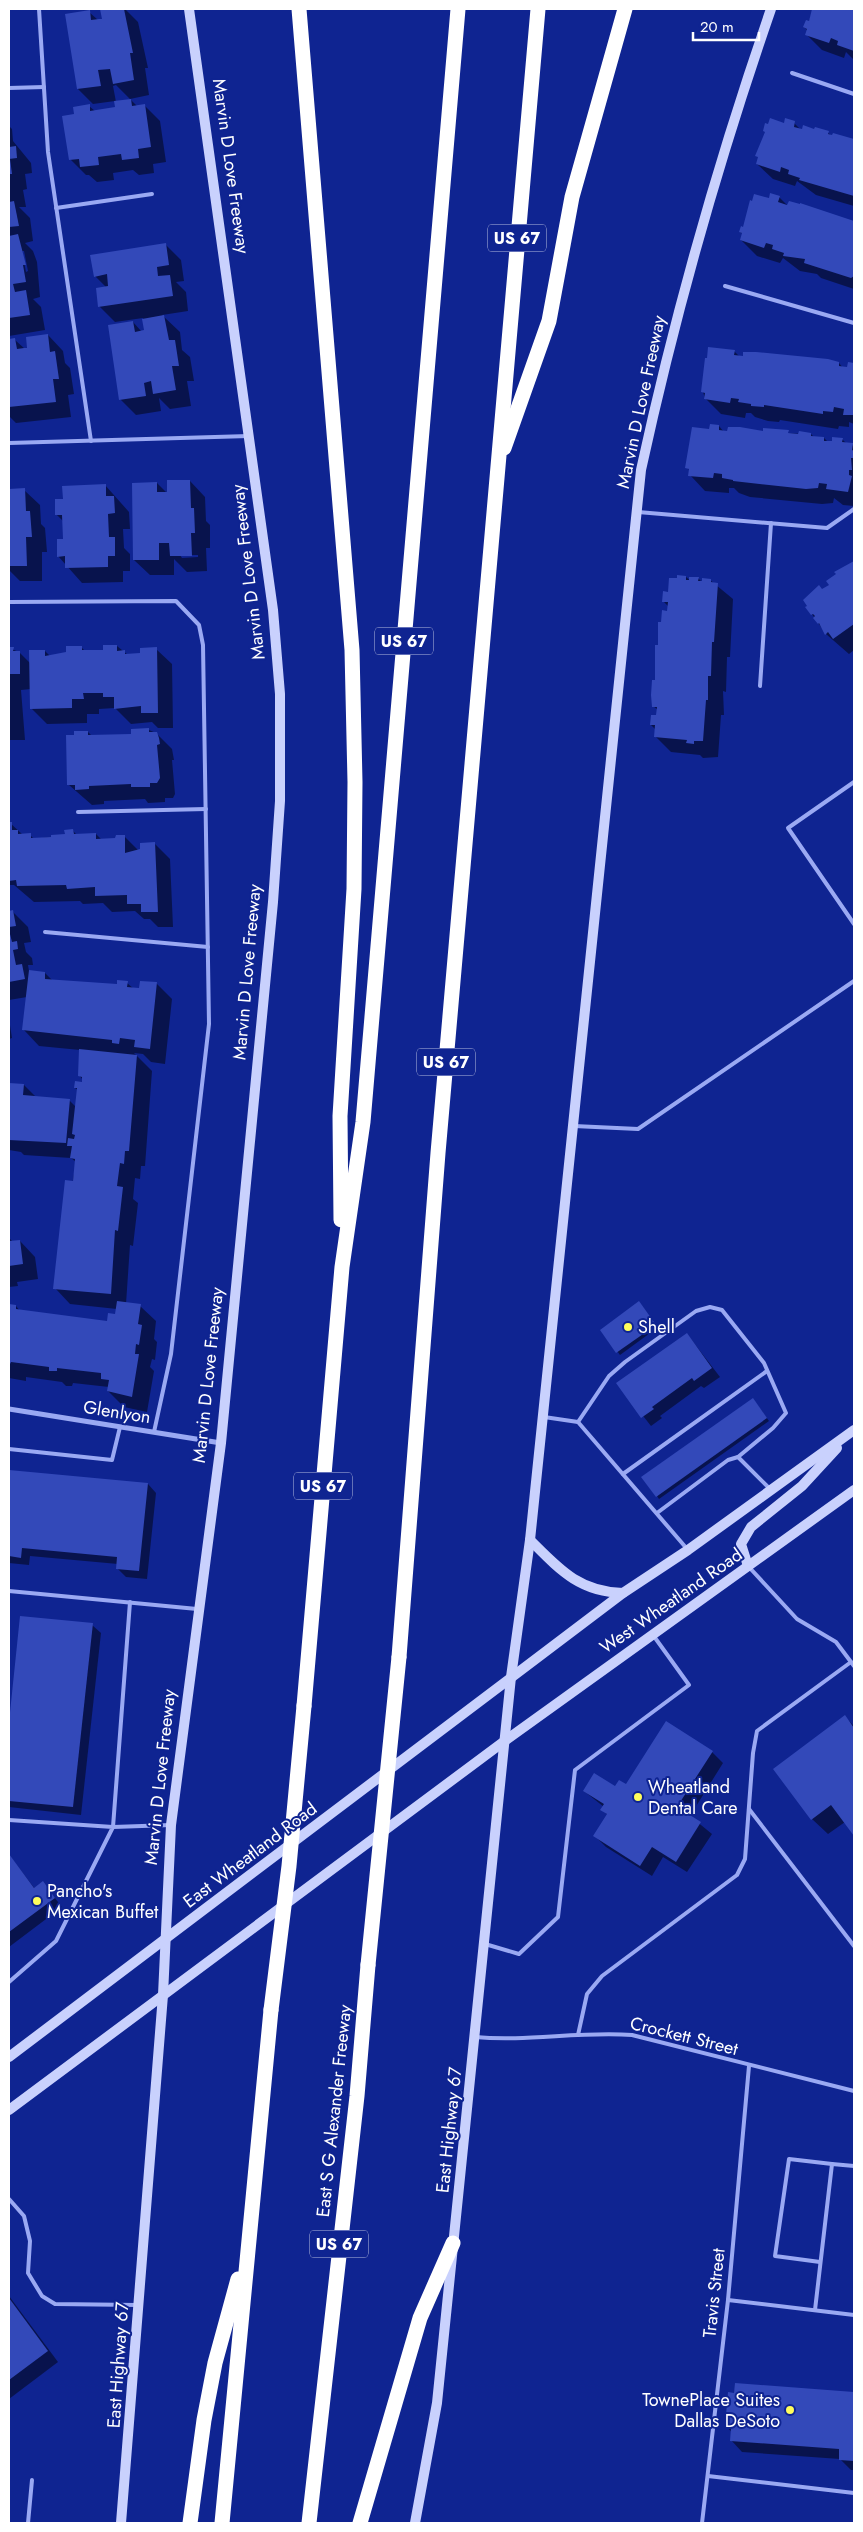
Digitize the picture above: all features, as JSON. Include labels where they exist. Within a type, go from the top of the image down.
[{"type":"highway","points":[[300,9],[352,659],[356,782],[354,889],[340,1116],[342,1267]]},
{"type":"highway","name":"US 67","points":[[497,467],[538,9]]},
{"type":"highway","points":[[497,467],[549,321],[572,197],[625,9]]},
{"type":"highway","name":"US 67","points":[[222,2523],[304,1706],[342,1267],[363,1122],[458,11]]},
{"type":"highway","name":"East S G Alexander Freeway","points":[[309,2523],[357,2096],[386,1792],[497,467]]},
{"type":"highway","points":[[190,2523],[204,2420],[215,2363],[250,2236]]},
{"type":"highway","points":[[360,2523],[420,2318],[453,2243]]},
{"type":"main road","name":"Marvin D Love Freeway","points":[[165,1940],[171,1826],[221,1443],[273,902],[280,801],[280,685],[268,573],[189,9]]},
{"type":"main road","name":"Marvin D Love Freeway","points":[[506,1740],[511,1677],[530,1540],[641,470],[661,379],[737,107],[771,9]]},
{"type":"main road","points":[[748,1566],[742,1544],[751,1527],[802,1486],[853,1430]]},
{"type":"main road","name":"West Wheatland Road","points":[[511,1677],[623,1593],[688,1550],[853,1430]]},
{"type":"main road","name":"West Wheatland Road","points":[[506,1740],[854,1490]]},
{"type":"main road","points":[[530,1540],[563,1572],[586,1586],[602,1593],[623,1593]]},
{"type":"main road","name":"East Wheatland Road","points":[[9,2057],[511,1677]]},
{"type":"main road","points":[[9,2110],[506,1740]]},
{"type":"main road","name":"East Highway 67","points":[[414,2523],[437,2403],[483,1944],[506,1740]]},
{"type":"main road","name":"East Highway 67","points":[[121,2523],[163,1995],[165,1940]]},
{"type":"street","name":"Glenlyon","points":[[9,1409],[221,1443]]},
{"type":"lane","points":[[39,9],[48,152],[91,441]]},
{"type":"lane","points":[[792,73],[854,94]]},
{"type":"lane","points":[[9,88],[44,87]]},
{"type":"lane","points":[[56,208],[152,194]]},
{"type":"lane","points":[[725,286],[854,323]]},
{"type":"lane","points":[[9,443],[250,436]]},
{"type":"lane","points":[[637,512],[827,528],[854,509]]},
{"type":"lane","points":[[760,686],[771,523]]},
{"type":"lane","points":[[9,602],[176,601],[200,626],[203,645],[210,1024],[170,1354],[154,1432]]},
{"type":"lane","points":[[854,782],[788,828],[854,924]]},
{"type":"lane","points":[[78,812],[206,809]]},
{"type":"lane","points":[[45,932],[208,947]]},
{"type":"lane","points":[[572,1126],[638,1129],[854,981]]},
{"type":"lane","points":[[578,1422],[609,1376],[625,1362],[696,1311],[710,1307],[722,1310],[767,1371],[786,1413],[773,1428],[738,1457],[728,1460],[656,1513]]},
{"type":"lane","points":[[623,1474],[767,1371]]},
{"type":"lane","points":[[542,1417],[578,1422],[688,1550]]},
{"type":"lane","points":[[9,1449],[112,1460],[120,1427]]},
{"type":"lane","points":[[738,1457],[771,1490]]},
{"type":"lane","points":[[748,1566],[798,1619],[836,1642],[854,1666]]},
{"type":"lane","points":[[9,1591],[199,1609]]},
{"type":"lane","points":[[9,1982],[56,1941],[113,1827],[130,1602]]},
{"type":"lane","points":[[483,1944],[519,1954],[558,1917],[575,1770],[689,1686],[652,1634]]},
{"type":"lane","points":[[578,2035],[587,1994],[602,1976],[737,1876],[746,1859],[753,1754],[757,1731],[851,1662]]},
{"type":"lane","points":[[749,1809],[854,1946]]},
{"type":"lane","points":[[9,1820],[113,1827],[171,1826]]},
{"type":"lane","name":"Crockett Street","points":[[475,2037],[501,2040],[578,2035],[632,2035],[854,2091]]},
{"type":"lane","name":"Travis Street","points":[[702,2523],[728,2300],[749,2066]]},
{"type":"lane","points":[[820,2262],[775,2256],[789,2159],[854,2166]]},
{"type":"lane","points":[[816,2310],[832,2164]]},
{"type":"lane","points":[[9,2199],[24,2216],[30,2240],[28,2273],[42,2296],[55,2304],[139,2305]]},
{"type":"lane","points":[[728,2300],[854,2315]]},
{"type":"lane","points":[[708,2476],[854,2493]]},
{"type":"lane","points":[[28,2523],[32,2480]]},
{"type":"building","points":[[100,9],[124,9],[133,53],[130,53],[134,80],[113,84],[110,69],[98,70],[101,86],[77,89],[65,14],[90,10],[91,20],[102,19]]},
{"type":"building","points":[[812,9],[854,9],[854,51],[837,45],[838,41],[831,38],[829,43],[805,35],[807,29],[803,27],[806,20],[809,21]]},
{"type":"building","points":[[131,99],[132,106],[145,104],[151,147],[138,149],[139,158],[122,160],[121,154],[98,157],[99,165],[80,167],[79,159],[69,160],[62,116],[74,114],[73,107],[90,104],[90,111],[115,107],[114,101]]},
{"type":"building","points":[[770,118],[784,123],[785,118],[795,121],[794,127],[802,129],[803,125],[814,129],[815,127],[829,131],[828,134],[832,135],[833,133],[854,139],[854,196],[799,180],[800,178],[788,174],[789,170],[781,167],[780,172],[756,164],[758,157],[755,156],[765,132],[763,131],[765,123],[768,124]]},
{"type":"building","points":[[16,146],[17,158],[9,159],[9,147]]},
{"type":"building","points":[[10,159],[12,174],[9,174]]},
{"type":"building","points":[[770,193],[780,196],[778,202],[787,205],[789,201],[800,203],[854,221],[854,276],[851,278],[804,263],[805,259],[783,256],[784,253],[772,249],[773,245],[766,243],[764,248],[740,240],[742,233],[739,232],[741,226],[743,227],[750,200],[752,201],[754,194],[769,198]]},
{"type":"building","points":[[14,201],[19,226],[9,227],[9,202]]},
{"type":"building","points":[[18,234],[26,265],[23,265],[26,282],[13,284],[15,292],[26,290],[30,315],[9,318],[9,236]]},
{"type":"building","points":[[166,243],[169,265],[157,267],[158,276],[170,275],[173,296],[98,307],[96,288],[108,286],[107,274],[94,277],[90,255]]},
{"type":"building","points":[[164,315],[169,340],[175,340],[179,366],[172,366],[176,390],[153,394],[151,381],[144,383],[146,396],[119,400],[108,325],[133,321],[135,332],[144,330],[142,319]]},
{"type":"building","points":[[48,334],[50,352],[55,351],[59,379],[53,379],[56,402],[9,407],[9,339],[15,338],[17,349],[27,348],[26,337]]},
{"type":"building","points":[[708,347],[735,350],[734,355],[743,356],[743,352],[756,352],[828,359],[839,362],[839,366],[847,367],[848,362],[854,363],[854,415],[843,415],[844,409],[834,407],[833,412],[823,411],[823,414],[764,405],[764,407],[751,406],[751,404],[738,402],[739,399],[731,398],[730,403],[704,399],[705,393],[701,392]]},
{"type":"building","points":[[710,424],[719,425],[719,430],[727,431],[728,427],[763,431],[763,428],[789,430],[788,433],[798,434],[799,431],[811,433],[811,436],[824,437],[824,441],[832,441],[832,437],[843,438],[842,442],[853,443],[852,450],[854,451],[854,458],[851,458],[852,470],[849,470],[849,475],[852,476],[848,492],[826,489],[827,484],[819,483],[818,488],[806,489],[733,481],[722,478],[722,474],[714,473],[713,478],[688,476],[689,469],[685,468],[692,427],[709,429]]},
{"type":"building","points":[[167,480],[190,480],[191,508],[194,508],[195,533],[191,533],[192,556],[170,556],[169,543],[159,543],[159,560],[133,560],[132,483],[157,482],[157,492],[167,492]]},
{"type":"building","points":[[106,484],[106,496],[114,496],[115,513],[108,514],[109,537],[115,537],[115,556],[108,556],[108,567],[65,568],[65,556],[57,557],[57,539],[63,539],[62,515],[55,515],[55,499],[63,499],[62,486]]},
{"type":"building","points":[[25,488],[26,511],[30,511],[32,537],[26,537],[27,566],[9,566],[9,489]]},
{"type":"building","points":[[854,561],[854,624],[833,639],[828,632],[825,635],[819,623],[813,618],[815,616],[811,615],[805,607],[807,606],[803,600],[819,585],[822,589],[829,585],[826,581],[836,574],[834,572]]},
{"type":"building","points":[[677,575],[686,576],[686,580],[689,580],[689,577],[699,577],[698,581],[702,581],[702,578],[711,579],[711,582],[718,583],[714,642],[712,642],[711,676],[708,676],[708,700],[706,700],[703,741],[694,741],[694,744],[686,743],[687,740],[654,737],[655,725],[650,725],[651,715],[656,715],[657,707],[652,707],[651,695],[652,680],[655,680],[655,645],[658,645],[658,622],[661,622],[662,610],[667,611],[668,602],[662,602],[663,591],[668,592],[669,578],[677,578]]},
{"type":"building","points":[[103,645],[117,645],[117,651],[125,650],[125,654],[140,653],[140,648],[157,647],[158,713],[141,713],[141,706],[114,709],[114,697],[103,697],[103,693],[83,693],[84,699],[72,699],[72,708],[30,709],[29,650],[45,650],[45,656],[66,652],[66,646],[82,646],[82,650],[103,650]]},
{"type":"building","points":[[9,647],[14,647],[13,651],[20,651],[20,674],[9,674]]},
{"type":"building","points":[[149,728],[149,732],[157,732],[160,744],[157,745],[160,778],[157,783],[150,783],[150,787],[131,787],[131,784],[89,786],[89,789],[75,790],[75,785],[67,785],[66,735],[74,735],[74,731],[88,731],[88,735],[131,734],[131,729]]},
{"type":"building","points":[[9,822],[12,822],[12,830],[18,830],[18,834],[31,833],[31,838],[65,834],[64,830],[73,829],[74,834],[96,833],[96,839],[115,838],[116,835],[125,835],[125,853],[140,849],[140,843],[155,842],[158,912],[141,912],[141,904],[127,904],[127,895],[95,896],[95,887],[67,889],[66,885],[17,886],[16,880],[9,881]]},
{"type":"building","points":[[13,910],[16,926],[9,927],[9,911]]},
{"type":"building","points":[[9,930],[12,942],[17,941],[18,949],[13,950],[16,965],[22,964],[25,979],[9,982]]},
{"type":"building","points":[[29,970],[45,972],[45,979],[117,984],[117,980],[128,981],[127,987],[139,988],[140,981],[157,982],[150,1049],[134,1047],[135,1040],[120,1038],[119,1044],[112,1043],[112,1040],[22,1030]]},
{"type":"building","points":[[79,1049],[137,1055],[129,1151],[125,1151],[124,1164],[120,1163],[117,1186],[123,1187],[118,1231],[115,1230],[111,1294],[53,1289],[65,1180],[73,1181],[75,1159],[70,1158],[72,1146],[67,1146],[68,1138],[74,1139],[75,1135],[72,1134],[77,1088],[74,1088],[75,1081],[82,1082],[82,1077],[78,1076]]},
{"type":"building","points":[[9,1083],[24,1084],[23,1095],[70,1099],[66,1143],[9,1140]]},
{"type":"building","points":[[20,1240],[23,1264],[9,1266],[9,1241]]},
{"type":"building","points":[[117,1301],[141,1304],[138,1324],[142,1325],[139,1345],[136,1344],[135,1354],[139,1354],[132,1397],[107,1391],[109,1380],[101,1379],[101,1373],[57,1368],[57,1371],[49,1371],[49,1367],[11,1362],[9,1366],[9,1304],[16,1305],[16,1309],[107,1321],[108,1313],[115,1314]]},
{"type":"building","name":"Shell","points":[[639,1301],[656,1325],[616,1353],[600,1330]]},
{"type":"building","name":"Shell","points":[[687,1333],[712,1368],[694,1381],[692,1378],[652,1407],[654,1409],[641,1418],[616,1383]]},
{"type":"building","points":[[753,1398],[767,1418],[656,1497],[641,1477]]},
{"type":"building","points":[[9,1470],[148,1483],[139,1571],[116,1569],[117,1557],[22,1548],[21,1558],[9,1556]]},
{"type":"building","points":[[20,1616],[93,1623],[73,1807],[9,1801],[9,1722]]},
{"type":"building","points":[[845,1715],[854,1728],[854,1836],[831,1805],[811,1820],[773,1769]]},
{"type":"building","name":"Wheatland Dental Care","points":[[666,1721],[713,1751],[677,1807],[701,1822],[676,1862],[652,1847],[640,1866],[593,1836],[607,1814],[600,1810],[604,1804],[583,1791],[594,1773],[615,1786],[619,1780],[626,1784]]},
{"type":"building","points":[[9,1854],[34,1888],[43,1881],[55,1898],[9,1932]]},
{"type":"building","points":[[9,2298],[48,2351],[9,2380]]},
{"type":"building","name":"TownePlace Suites Dallas DeSoto","points":[[735,2383],[854,2392],[854,2461],[839,2460],[839,2449],[730,2441],[731,2428],[725,2427],[728,2392],[734,2393]]},
{"type":"place","name":"Shell","points":[[628,1327]]},
{"type":"place","name":"Wheatland Dental Care","points":[[638,1797]]},
{"type":"place","name":"Pancho's Mexican Buffet","points":[[37,1901]]},
{"type":"place","name":"TownePlace Suites Dallas DeSoto","points":[[790,2410]]}]
